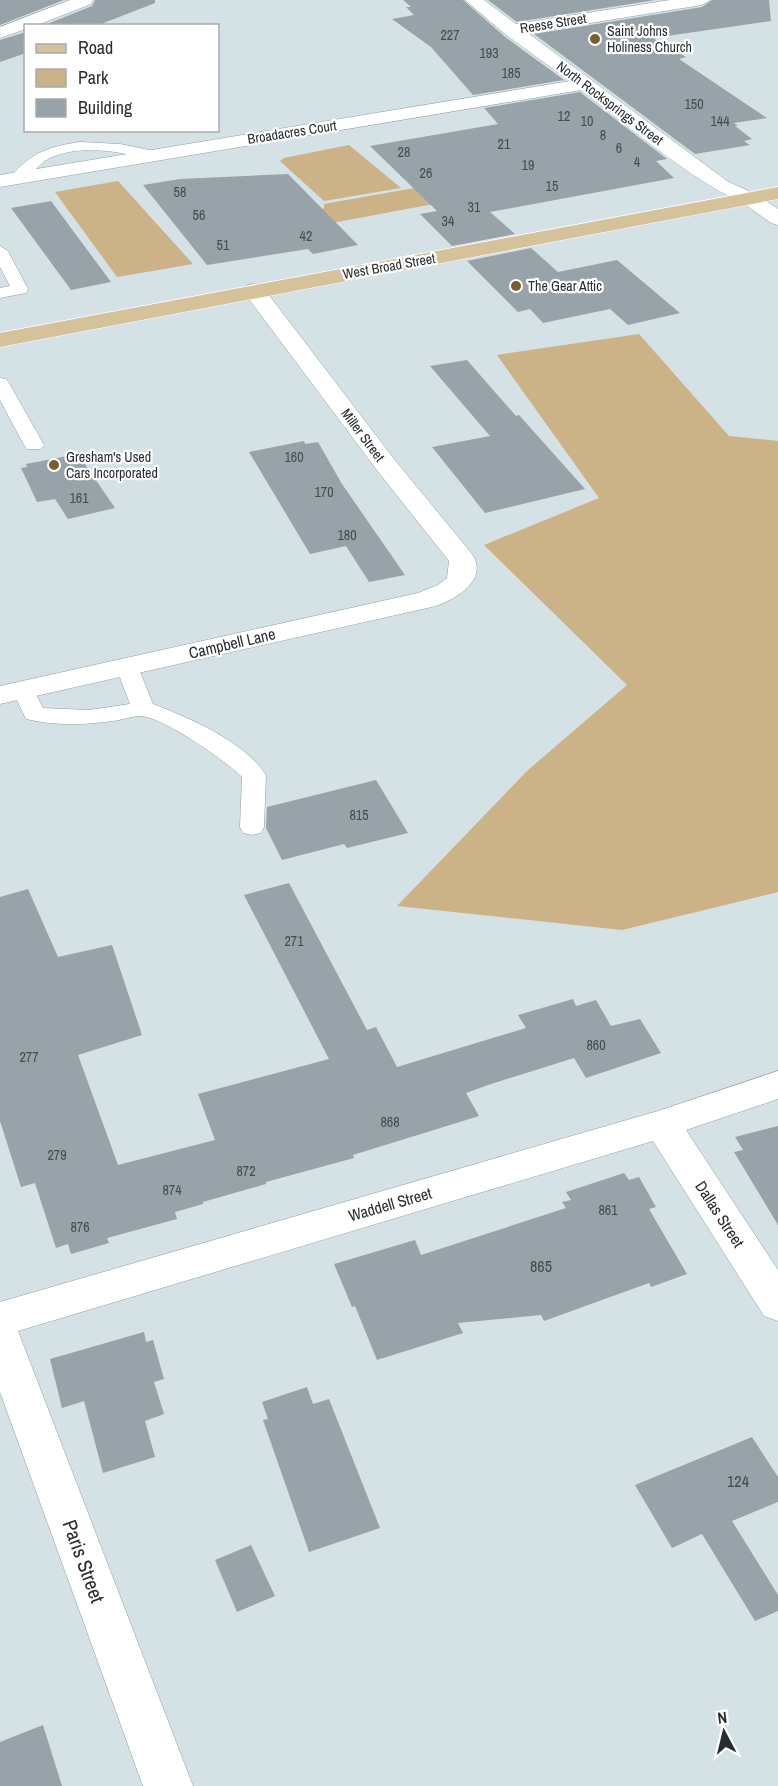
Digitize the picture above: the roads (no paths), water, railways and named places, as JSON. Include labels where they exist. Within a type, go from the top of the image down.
[{"type":"main road","name":"West Broad Street","points":[[0,340],[778,193]]},
{"type":"street","points":[[0,33],[85,0]]},
{"type":"street","name":"North Rocksprings Street","points":[[473,0],[720,184],[750,199],[778,219]]},
{"type":"street","name":"Reese Street","points":[[512,30],[702,0]]},
{"type":"street","name":"Broadacres Court","points":[[9,179],[584,84]]},
{"type":"street","name":"Miller Street","points":[[254,291],[385,464],[462,560],[464,571],[460,581]]},
{"type":"street","name":"Campbell Lane","points":[[12,692],[426,600],[441,594],[460,581]]},
{"type":"street","name":"Waddell Street","points":[[0,1319],[662,1124],[778,1085]]},
{"type":"street","name":"Dallas Street","points":[[662,1124],[778,1304]]},
{"type":"street","name":"Paris Street","points":[[0,1336],[168,1786]]},
{"type":"lane","points":[[0,293],[21,289],[3,261]]},
{"type":"lane","points":[[0,383],[34,445]]},
{"type":"lane","points":[[127,667],[143,708]]},
{"type":"lane","points":[[12,692],[34,714],[61,718],[116,715],[143,708],[176,721],[241,761],[254,775],[252,827]]},
{"type":"place","name":"Saint Johns Holiness Church","points":[[595,39]]},
{"type":"place","name":"The Gear Attic","points":[[516,286]]},
{"type":"place","name":"Gresham's Used Cars Incorporated","points":[[54,465]]}]
